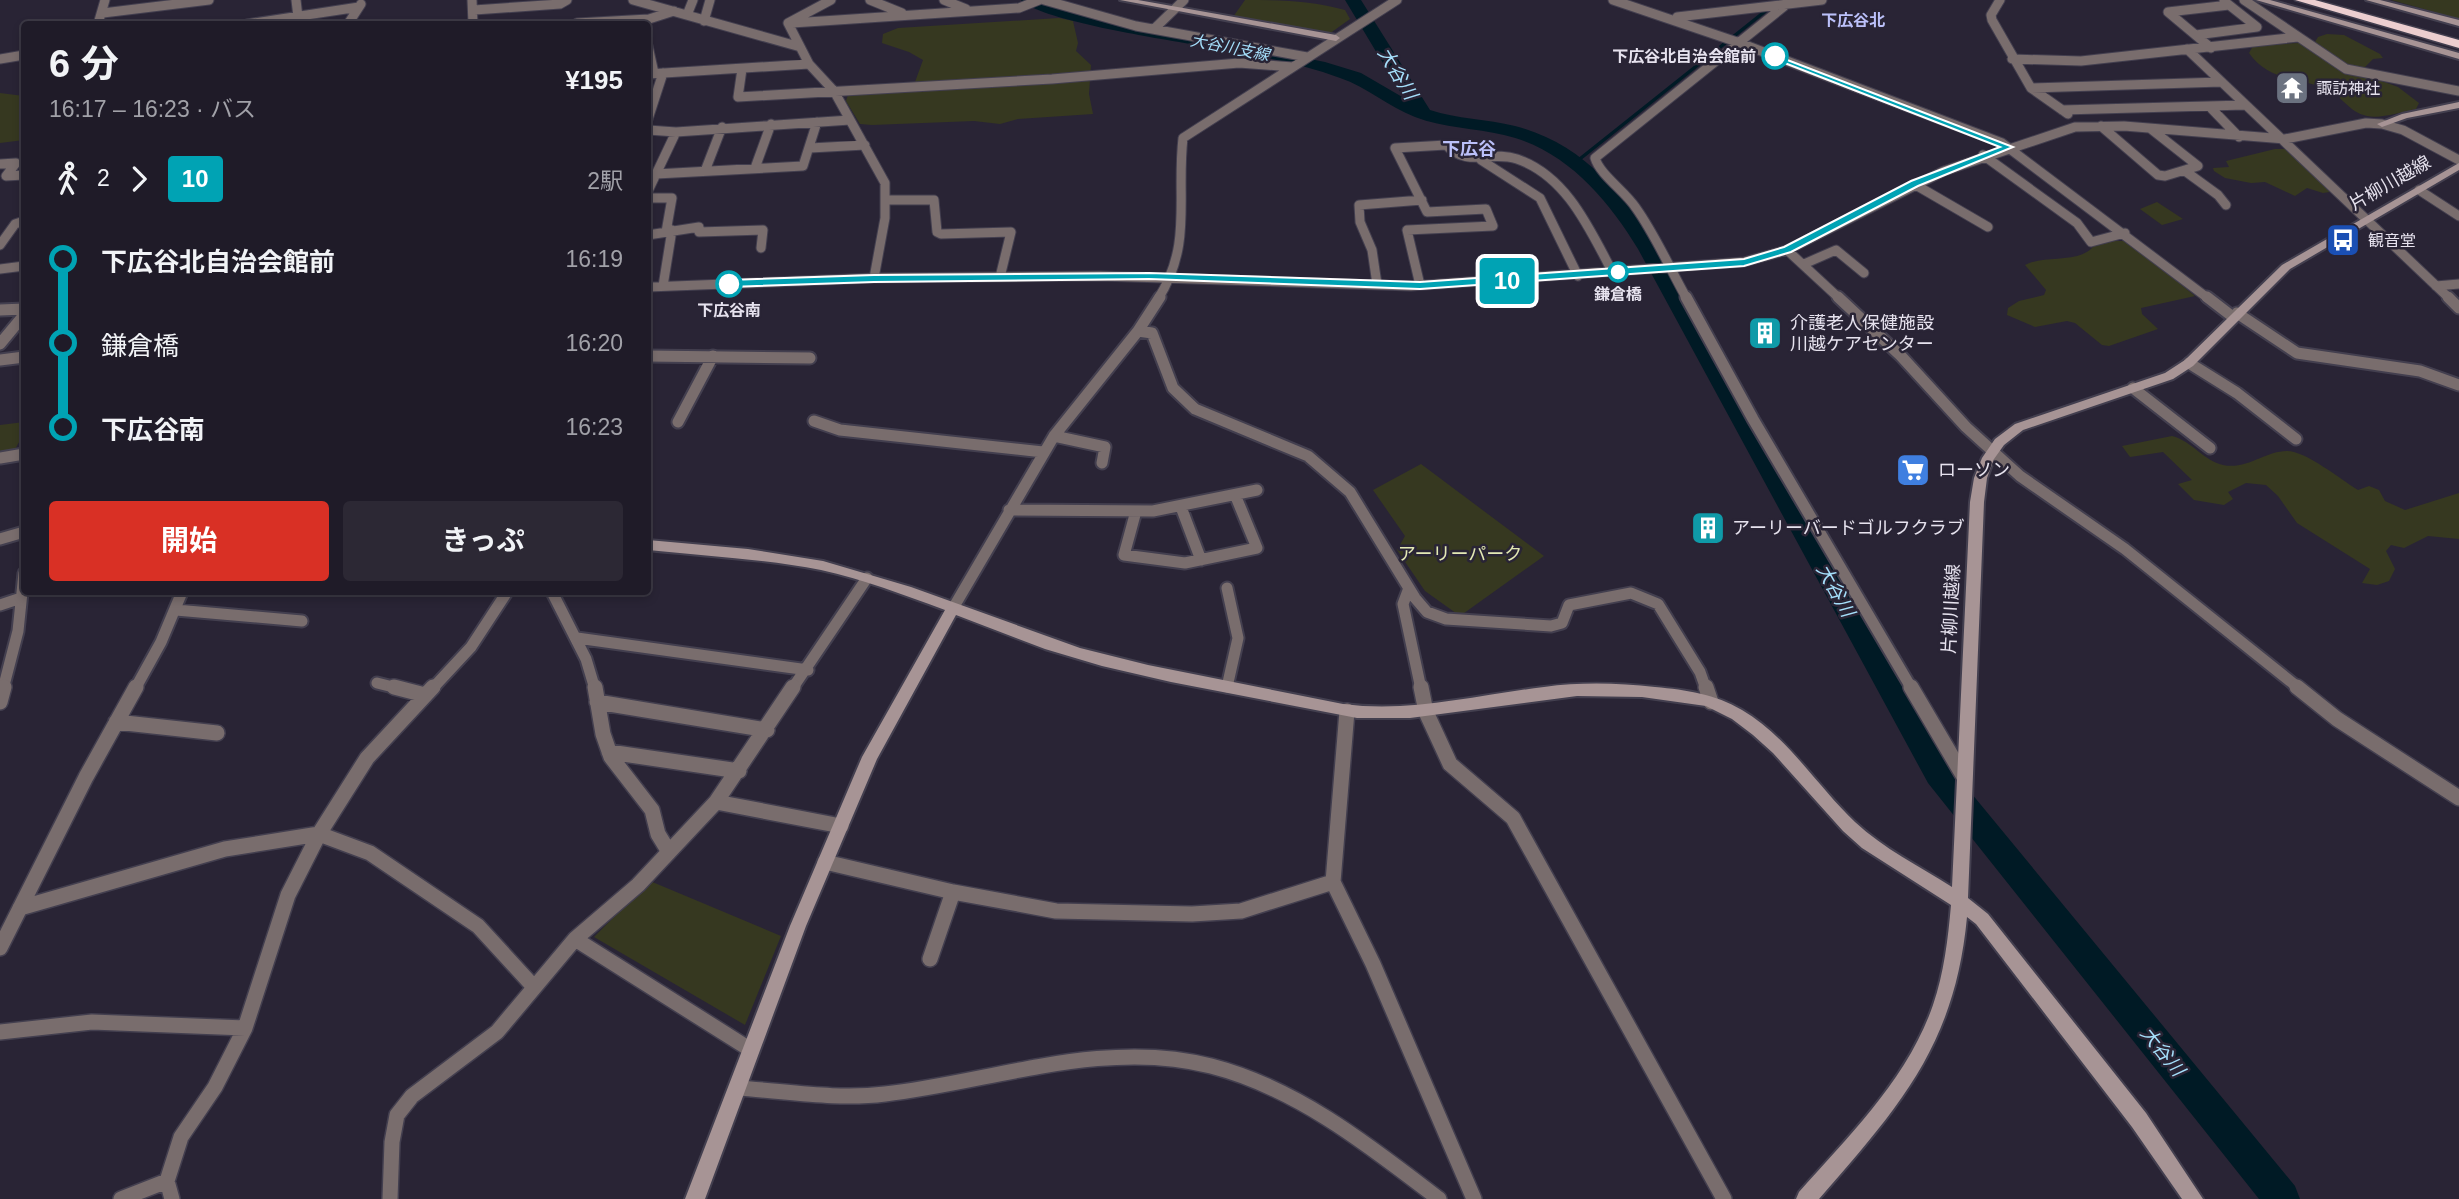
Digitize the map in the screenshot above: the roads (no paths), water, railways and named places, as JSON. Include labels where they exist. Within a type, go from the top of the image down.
[{"type":"highway","points":[[2301,0],[2459,44]]},
{"type":"highway","points":[[2326,0],[2459,37]]},
{"type":"street","points":[[99,21],[105,0]]},
{"type":"street","points":[[103,13],[209,0]]},
{"type":"street","points":[[296,0],[298,17]]},
{"type":"street","points":[[472,0],[473,21]]},
{"type":"street","points":[[474,10],[560,4],[567,0]]},
{"type":"street","points":[[634,0],[662,4],[704,21],[797,47]]},
{"type":"street","points":[[687,15],[693,0]]},
{"type":"street","points":[[704,21],[710,0]]},
{"type":"street","points":[[788,23],[831,0]]},
{"type":"street","points":[[870,0],[907,15]]},
{"type":"street","points":[[944,0],[972,11]]},
{"type":"street","points":[[1013,0],[1036,2],[1300,63]]},
{"type":"street","points":[[1124,0],[1336,38]]},
{"type":"street","points":[[1154,29],[1170,10],[1184,0]]},
{"type":"street","points":[[695,1199],[825,862],[870,757],[1043,452],[1138,331],[1173,276],[1184,230],[1179,172],[1183,138],[1397,0]]},
{"type":"street","points":[[1613,0],[1726,37],[2008,147],[2235,315],[2297,353],[2420,371],[2459,385]]},
{"type":"street","points":[[1720,0],[1731,11]]},
{"type":"street","points":[[1667,18],[1822,0]]},
{"type":"street","points":[[2000,0],[1991,15],[1992,20],[2031,89],[2086,126]]},
{"type":"street","points":[[2244,0],[2346,69],[2459,91]]},
{"type":"street","points":[[2260,0],[2459,56]]},
{"type":"street","points":[[2370,0],[2459,24]]},
{"type":"street","points":[[788,23],[972,11],[1036,2]]},
{"type":"street","points":[[1789,2],[1595,158],[1598,168],[1620,187],[1638,210],[1753,419],[1964,782]]},
{"type":"street","points":[[2196,35],[2257,27],[2226,3],[2168,12],[2211,48]]},
{"type":"street","points":[[281,21],[361,4]]},
{"type":"street","points":[[350,21],[361,4]]},
{"type":"street","points":[[613,21],[649,19],[674,11]]},
{"type":"street","points":[[788,23],[797,47],[834,91],[880,170],[887,200],[874,278]]},
{"type":"street","points":[[2012,59],[2081,61],[2298,37]]},
{"type":"street","points":[[2187,49],[2245,105],[2286,139],[2459,308]]},
{"type":"street","points":[[0,59],[21,56]]},
{"type":"street","points":[[742,69],[738,97],[1052,79],[1239,63],[1300,63]]},
{"type":"street","points":[[652,95],[655,73],[809,64]]},
{"type":"street","points":[[2031,89],[2221,82]]},
{"type":"street","points":[[2062,110],[2245,105]]},
{"type":"street","points":[[2382,124],[2405,116],[2459,105]]},
{"type":"street","points":[[2208,106],[2239,137]]},
{"type":"street","points":[[651,130],[676,132],[850,120]]},
{"type":"street","points":[[656,174],[803,166],[817,122]]},
{"type":"street","points":[[651,287],[874,278],[1173,276],[1420,285],[1578,276],[1744,262],[1787,250],[1914,184],[1983,155],[2086,126],[2151,128],[2286,139],[2366,123],[2382,124],[2403,130],[2459,160]]},
{"type":"street","points":[[755,168],[771,124]]},
{"type":"street","points":[[2101,126],[2158,175],[2199,166],[2151,128]]},
{"type":"street","points":[[705,171],[722,127]]},
{"type":"street","points":[[651,185],[676,132]]},
{"type":"street","points":[[810,148],[864,145]]},
{"type":"street","points":[[1420,285],[1407,230],[1493,226],[1486,209],[1427,212],[1395,148],[1446,145],[1452,153],[1480,160],[1513,178],[1540,198],[1578,276]]},
{"type":"street","points":[[1983,155],[2077,223],[2091,242],[2124,233]]},
{"type":"street","points":[[1480,160],[1515,158],[1540,171],[1571,197],[1613,273]]},
{"type":"street","points":[[651,163],[662,162]]},
{"type":"street","points":[[0,164],[16,163],[6,176],[21,175]]},
{"type":"street","name":"片柳川越線","points":[[1806,1199],[1875,1117],[1912,1066],[1936,1022],[1956,945],[1977,502],[1980,478],[1990,450],[2001,438],[2019,427],[2169,376],[2189,363],[2235,315],[2295,261],[2459,166]]},
{"type":"street","points":[[2185,170],[2218,195],[2226,205]]},
{"type":"street","points":[[1914,184],[1988,227]]},
{"type":"street","points":[[2419,190],[2459,216]]},
{"type":"street","points":[[651,198],[672,198],[663,286]]},
{"type":"street","points":[[887,200],[934,200],[934,220],[937,232],[941,234],[1011,232],[1000,277]]},
{"type":"street","points":[[1377,284],[1372,250],[1360,222],[1359,205],[1422,200]]},
{"type":"street","points":[[0,245],[16,224],[21,222]]},
{"type":"street","points":[[651,234],[699,227],[699,232],[763,230],[761,248]]},
{"type":"street","points":[[1787,250],[1901,356],[1990,450],[2020,476],[2125,549],[2337,719],[2459,798]]},
{"type":"street","points":[[1804,264],[1836,250],[1864,273]]},
{"type":"street","points":[[0,269],[21,266]]},
{"type":"street","points":[[2436,286],[2459,284]]},
{"type":"street","points":[[0,310],[21,309]]},
{"type":"street","points":[[0,344],[20,325]]},
{"type":"street","points":[[1138,331],[1152,333],[1173,388],[1195,408],[1280,442],[1308,456],[1334,475],[1350,492],[1409,588],[1427,612],[1446,619],[1551,626],[1562,622],[1569,606],[1631,593],[1658,604],[1700,672],[1711,702]]},
{"type":"street","points":[[651,356],[810,358]]},
{"type":"street","points":[[678,422],[713,356]]},
{"type":"street","points":[[0,360],[21,357]]},
{"type":"street","points":[[2189,363],[2237,393],[2296,439]]},
{"type":"street","points":[[2133,388],[2210,448]]},
{"type":"street","points":[[814,421],[841,430],[1043,452]]},
{"type":"street","points":[[1054,436],[1105,447],[1102,463]]},
{"type":"street","points":[[0,458],[21,454]]},
{"type":"street","points":[[1009,510],[1136,512],[1181,507],[1257,491]]},
{"type":"street","points":[[1136,512],[1125,555],[1168,563],[1201,560],[1257,548],[1236,497]]},
{"type":"street","points":[[1181,507],[1201,560]]},
{"type":"street","points":[[0,539],[21,533]]},
{"type":"street","points":[[651,545],[795,560],[902,588],[953,610],[1080,654],[1348,711],[1426,712],[1531,694],[1593,689],[1648,692],[1711,702],[1735,713],[1759,730],[1839,819],[1868,844],[1901,867],[1960,900],[1997,935],[2154,1140],[2193,1199]]},
{"type":"street","points":[[390,1199],[392,1142],[397,1115],[412,1096],[497,1032],[575,939],[638,885],[716,802],[867,578]]},
{"type":"street","points":[[1227,588],[1240,639],[1227,687]]},
{"type":"street","points":[[1409,588],[1403,604],[1426,712],[1450,764],[1513,818],[1724,1199]]},
{"type":"street","points":[[0,702],[12,662],[21,595]]},
{"type":"street","points":[[0,948],[116,722],[162,642],[181,595]]},
{"type":"street","points":[[172,1199],[167,1181],[181,1137],[215,1087],[245,1028],[288,895],[319,834],[367,758],[471,647],[506,595]]},
{"type":"street","points":[[554,595],[577,638],[610,752],[652,810],[658,834],[669,852]]},
{"type":"street","points":[[0,605],[21,598]]},
{"type":"street","points":[[176,610],[302,621]]},
{"type":"street","points":[[577,638],[807,670]]},
{"type":"street","points":[[377,683],[425,695]]},
{"type":"street","points":[[597,702],[767,730]]},
{"type":"street","points":[[1348,711],[1333,882],[1373,964],[1474,1199]]},
{"type":"street","points":[[116,722],[217,733]]},
{"type":"street","points":[[610,752],[739,771]]},
{"type":"street","points":[[716,802],[841,826]]},
{"type":"street","points":[[20,908],[249,844],[319,834],[370,853],[478,926],[533,986]]},
{"type":"street","points":[[825,862],[953,892],[1056,911],[1192,915],[1241,911],[1333,882]]},
{"type":"street","points":[[930,959],[953,892]]},
{"type":"street","points":[[575,939],[751,1050]]},
{"type":"street","points":[[0,1032],[64,1021],[136,1019],[245,1028]]},
{"type":"street","points":[[737,1088],[876,1095],[1032,1069],[1141,1058],[1210,1065],[1284,1093],[1321,1111],[1359,1136],[1439,1199]]},
{"type":"street","points":[[121,1199],[128,1192],[151,1189],[167,1181]]},
{"type":"waterway","name":"大谷川支線","points":[[1029,0],[1094,20],[1260,52],[1337,71],[1355,77],[1423,114]]},
{"type":"waterway","name":"大谷川","points":[[1353,0],[1423,114]]},
{"type":"waterway","points":[[1576,162],[1768,9]]},
{"type":"waterway","name":"大谷川","points":[[1423,114],[1535,138],[1575,161],[1623,210],[1648,249],[1938,774],[2282,1199]]},
{"type":"place","name":"下広谷北自治会館前","points":[[1775,56]]},
{"type":"place","name":"諏訪神社","points":[[2292,88]]},
{"type":"place","name":"観音堂","points":[[2343,240]]},
{"type":"place","name":"鎌倉橋","points":[[1618,272]]},
{"type":"place","name":"下広谷南","points":[[729,284]]},
{"type":"place","name":"介護老人保健施設 川越ケアセンター","points":[[1765,333]]},
{"type":"place","name":"ローソン","points":[[1913,470]]},
{"type":"place","name":"アーリーバードゴルフクラブ","points":[[1708,528]]},
{"type":"district","name":"下広谷北","points":[[1853,20]]},
{"type":"district","name":"下広谷","points":[[1469,149]]},
{"type":"park label","name":"アーリーパーク","points":[[1460,554]]}]
